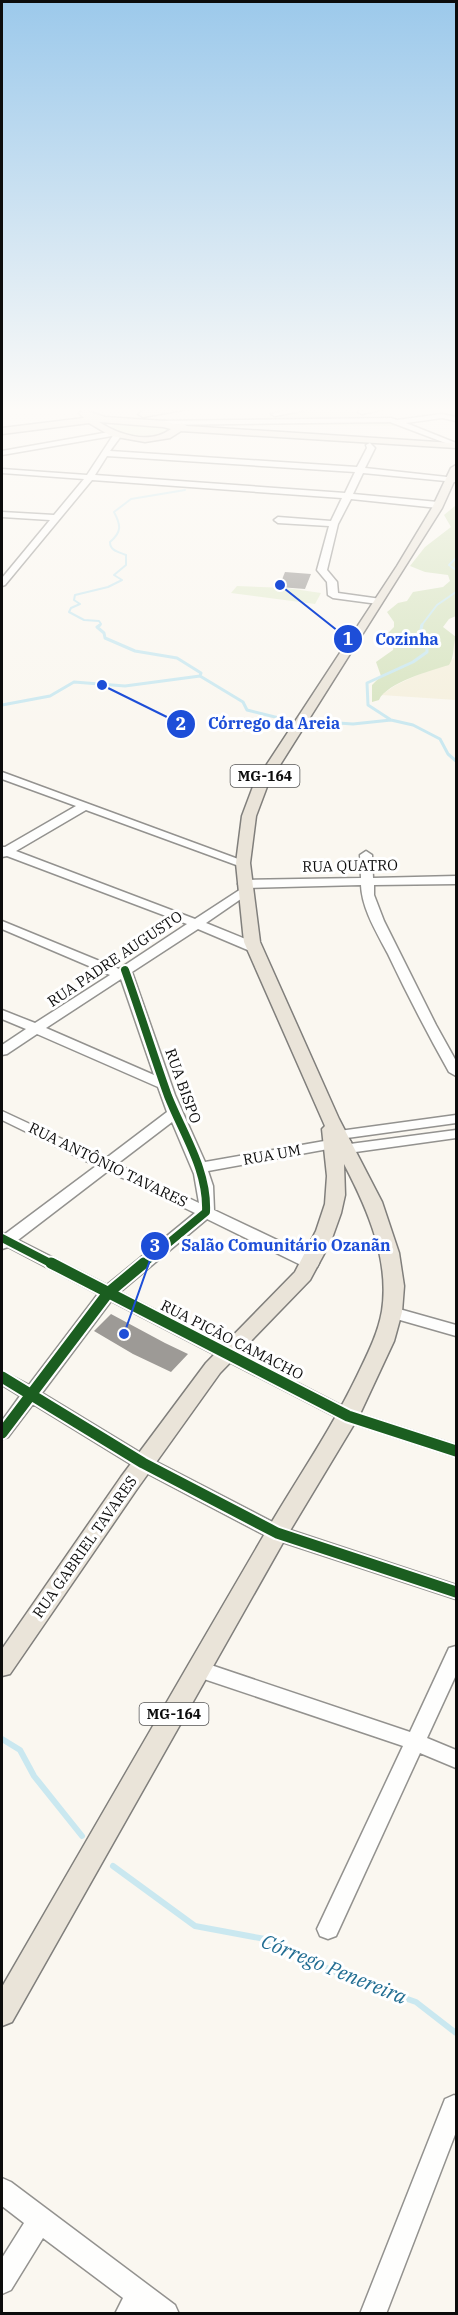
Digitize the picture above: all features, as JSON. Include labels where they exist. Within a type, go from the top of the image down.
[{"type":"main road","name":"MG-164","points":[[337,1142],[255,948],[244,888],[243,863],[249,816],[261,784],[432,515]]},
{"type":"main road","points":[[337,1142],[373,1202],[389,1253],[394,1286],[392,1312],[384,1341],[348,1416]]},
{"type":"main road","name":"RUA GABRIEL TAVARES","points":[[2,1667],[143,1463],[213,1368],[303,1276],[311,1263],[334,1204],[337,1142]]},
{"type":"main road","points":[[334,1204],[336,1199],[343,1194],[351,1193],[361,1194],[373,1202]]},
{"type":"main road","name":"MG-164","points":[[2,2013],[277,1533],[348,1416]]},
{"type":"street","points":[[16,515],[57,518]]},
{"type":"street","points":[[2,583],[59,515]]},
{"type":"street","points":[[338,515],[322,570],[332,582],[333,595],[378,601]]},
{"type":"street","points":[[278,520],[334,524]]},
{"type":"street","points":[[2,775],[243,863]]},
{"type":"street","points":[[2,787],[14,780]]},
{"type":"street","points":[[3,852],[84,806]]},
{"type":"street","points":[[3,852],[195,923],[255,948]]},
{"type":"street","points":[[366,855],[367,882],[378,921],[429,1025],[456,1072]]},
{"type":"street","name":"RUA QUATRO","points":[[244,888],[456,880]]},
{"type":"street","name":"RUA PADRE AUGUSTO","points":[[2,1052],[244,888]]},
{"type":"street","points":[[2,926],[123,972]]},
{"type":"street","name":"RUA BISPO","points":[[123,972],[175,1113],[200,1168],[207,1201],[206,1212]]},
{"type":"street","points":[[2,1014],[165,1085]]},
{"type":"street","points":[[3,1241],[175,1113]]},
{"type":"street","name":"RUA ANTÔNIO TAVARES","points":[[2,1115],[311,1263]]},
{"type":"street","points":[[337,1142],[456,1119]]},
{"type":"street","points":[[337,1142],[456,1134]]},
{"type":"street","name":"RUA UM","points":[[200,1168],[337,1142]]},
{"type":"street","points":[[2,1433],[108,1293],[206,1212]]},
{"type":"street","name":"RUA PICÃO CAMACHO","points":[[3,1241],[348,1416],[456,1451]]},
{"type":"street","points":[[392,1312],[456,1331]]},
{"type":"street","points":[[2,1377],[143,1463],[277,1533],[456,1592]]},
{"type":"street","points":[[328,1929],[456,1654]]},
{"type":"street","points":[[199,1668],[415,1742],[456,1759]]},
{"type":"street","points":[[373,2313],[454,2107]]},
{"type":"street","points":[[2,2191],[40,2220],[135,2304],[166,2313]]},
{"type":"street","points":[[2,2281],[40,2220]]},
{"type":"shaded area","points":[[456,637],[456,700],[381,695],[396,685],[454,658],[453,646]]},
{"type":"green space","points":[[444,515],[456,515],[456,616],[449,619],[443,627],[456,637],[451,662],[449,665],[390,688],[379,700],[372,702],[372,685],[381,676],[376,662],[393,650],[394,642],[384,637],[394,627],[394,622],[387,612],[398,603],[407,601],[413,592],[443,587],[450,581],[448,575],[425,572],[410,566],[425,547],[451,527]]},
{"type":"green space","points":[[237,586],[287,588],[321,593],[315,604],[231,593]]},
{"type":"building","points":[[285,572],[311,574],[305,589],[279,587]]},
{"type":"building","points":[[111,1314],[188,1354],[171,1372],[133,1354],[94,1331]]},
{"type":"waterway","points":[[98,626],[101,624],[99,621],[84,620],[69,612],[71,608],[80,604],[74,600],[75,595],[108,587],[122,580],[114,575],[126,565],[126,555],[113,549],[110,545],[119,528],[115,515]]},
{"type":"waterway","points":[[456,558],[449,565],[456,570]]},
{"type":"waterway","points":[[421,626],[437,605],[456,592]]},
{"type":"waterway","points":[[100,625],[97,627],[104,633],[105,638],[135,651],[177,658],[201,673],[200,676]]},
{"type":"waterway","points":[[391,720],[368,705],[367,683],[413,662],[427,652],[427,646],[419,638],[422,625]]},
{"type":"waterway","points":[[2,705],[50,696],[74,682],[125,686],[200,676]]},
{"type":"waterway","points":[[200,676],[243,702],[247,710],[287,720]]},
{"type":"waterway","points":[[308,721],[353,724],[391,720]]},
{"type":"waterway","points":[[391,720],[413,725],[440,739],[448,754],[456,761]]},
{"type":"waterway","points":[[2,1739],[20,1750],[34,1776],[82,1836]]},
{"type":"waterway","name":"Córrego Penereira","points":[[113,1866],[195,1926],[265,1939],[350,1979],[416,2002],[456,2033]]},
{"type":"cycle path","points":[[2,1433],[108,1293],[206,1212],[207,1199],[202,1174],[168,1095],[125,970]]},
{"type":"cycle path","points":[[2,1238],[348,1416],[456,1451]]},
{"type":"cycle path","points":[[2,1377],[143,1463],[277,1533],[456,1592]]},
{"type":"place","name":"Cozinha","points":[[280,585]]},
{"type":"place","name":"Córrego da Areia","points":[[102,685]]},
{"type":"place","name":"Salão Comunitário Ozanãn","points":[[124,1334]]}]
